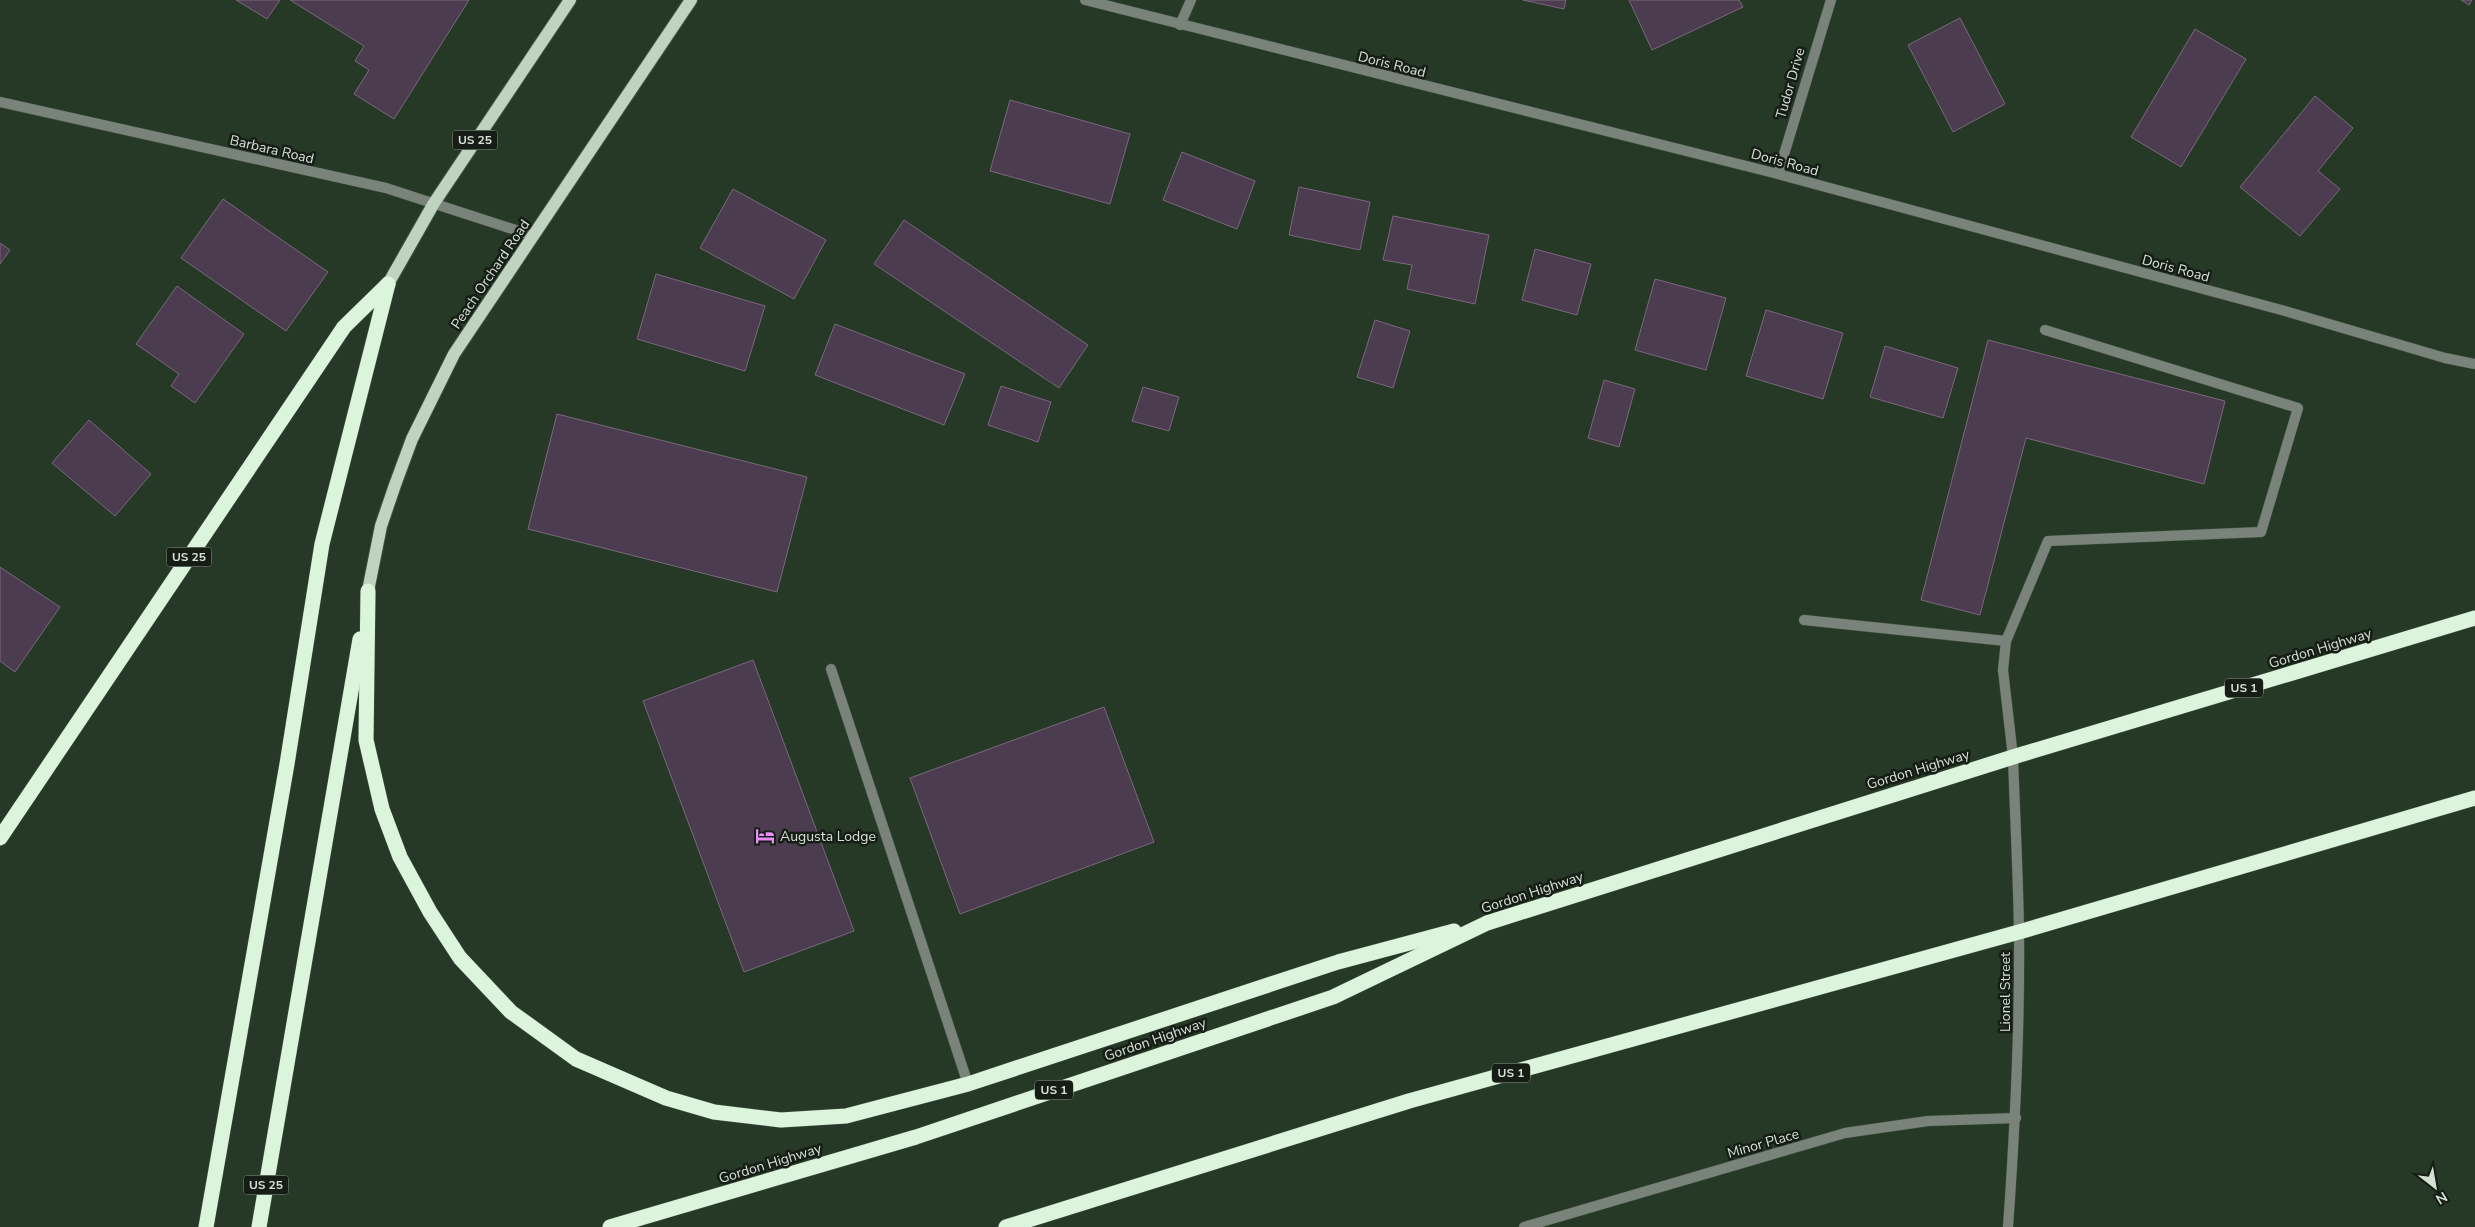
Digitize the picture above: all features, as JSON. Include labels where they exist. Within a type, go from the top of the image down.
[{"type":"highway","name":"US 25","points":[[0,838],[344,327],[388,284]]},
{"type":"highway","points":[[206,1227],[286,773],[322,544],[388,284]]},
{"type":"highway","name":"US 25","points":[[259,1227],[368,590]]},
{"type":"highway","points":[[368,590],[366,740],[382,809],[400,857],[430,912],[460,958],[511,1012],[576,1059],[666,1098],[714,1112],[781,1120],[846,1116],[968,1084],[1338,962],[1487,923]]},
{"type":"highway","name":"Gordon Highway","points":[[610,1227],[916,1137],[1334,997],[1487,923],[2013,757],[2475,618]]},
{"type":"highway","name":"US 1","points":[[1006,1227],[1409,1101],[2019,932],[2475,798]]},
{"type":"main road","name":"US 25","points":[[388,284],[434,203],[570,0]]},
{"type":"main road","name":"Peach Orchard Road","points":[[368,590],[381,526],[412,439],[454,354],[691,0]]},
{"type":"street","name":"Doris Road","points":[[1085,0],[1778,174],[2285,311],[2445,358],[2475,364]]},
{"type":"street","points":[[1180,25],[1191,0]]},
{"type":"street","name":"Tudor Drive","points":[[1778,174],[1831,0]]},
{"type":"street","name":"Barbara Road","points":[[0,102],[386,188],[534,236]]},
{"type":"street","name":"Lionel Street","points":[[2008,1227],[2016,1118],[2019,932],[2013,757],[2003,670],[2006,641],[2048,542],[2261,532],[2298,408],[2045,330]]},
{"type":"street","points":[[1804,620],[2006,641]]},
{"type":"street","points":[[831,669],[968,1084]]},
{"type":"street","name":"Minor Place","points":[[1524,1227],[1845,1133],[1928,1121],[2016,1118]]},
{"type":"building","points":[[236,0],[280,0],[267,19]]},
{"type":"building","points":[[290,0],[469,0],[394,119],[354,94],[369,70],[355,61],[364,46]]},
{"type":"building","points":[[1523,0],[1566,0],[1564,9]]},
{"type":"building","points":[[1629,0],[1739,0],[1743,7],[1652,50]]},
{"type":"building","points":[[2461,0],[2472,0],[2469,5]]},
{"type":"building","points":[[1960,18],[2005,104],[1953,132],[1908,45]]},
{"type":"building","points":[[2195,29],[2246,59],[2181,167],[2131,137]]},
{"type":"building","points":[[2315,96],[2353,128],[2318,171],[2340,189],[2300,236],[2240,187]]},
{"type":"building","points":[[1010,100],[1130,134],[1110,204],[990,171]]},
{"type":"building","points":[[1182,152],[1255,181],[1237,229],[1163,200]]},
{"type":"building","points":[[1299,187],[1370,202],[1360,250],[1289,235]]},
{"type":"building","points":[[733,189],[826,240],[794,299],[700,248]]},
{"type":"building","points":[[223,199],[328,272],[286,331],[181,258]]},
{"type":"building","points":[[1393,216],[1489,235],[1475,304],[1407,289],[1412,265],[1383,260]]},
{"type":"building","points":[[904,220],[1088,345],[1059,388],[874,264]]},
{"type":"building","points":[[0,243],[10,250],[0,264]]},
{"type":"building","points":[[1535,249],[1591,264],[1577,315],[1522,300]]},
{"type":"building","points":[[656,274],[765,306],[745,371],[637,339]]},
{"type":"building","points":[[1655,279],[1726,298],[1706,370],[1635,350]]},
{"type":"building","points":[[177,286],[244,334],[195,403],[171,386],[179,374],[136,344]]},
{"type":"building","points":[[1766,310],[1843,333],[1823,399],[1746,376]]},
{"type":"building","points":[[1375,320],[1410,331],[1393,388],[1357,377]]},
{"type":"building","points":[[835,324],[965,374],[944,425],[815,375]]},
{"type":"building","points":[[1988,340],[2225,401],[2204,484],[2026,438],[1980,615],[1921,600]]},
{"type":"building","points":[[1885,346],[1958,368],[1943,418],[1870,397]]},
{"type":"building","points":[[1604,380],[1635,389],[1619,447],[1588,438]]},
{"type":"building","points":[[1001,386],[1051,402],[1038,442],[988,425]]},
{"type":"building","points":[[1143,387],[1179,397],[1169,431],[1132,421]]},
{"type":"building","points":[[557,414],[807,477],[777,592],[528,529]]},
{"type":"building","points":[[89,420],[151,474],[115,516],[52,463]]},
{"type":"building","points":[[0,567],[60,607],[15,672],[0,661]]},
{"type":"building","points":[[753,660],[854,931],[744,972],[643,701]]},
{"type":"building","points":[[1104,707],[1154,842],[960,914],[910,778]]},
{"type":"place","name":"Augusta Lodge","points":[[765,836]]}]
